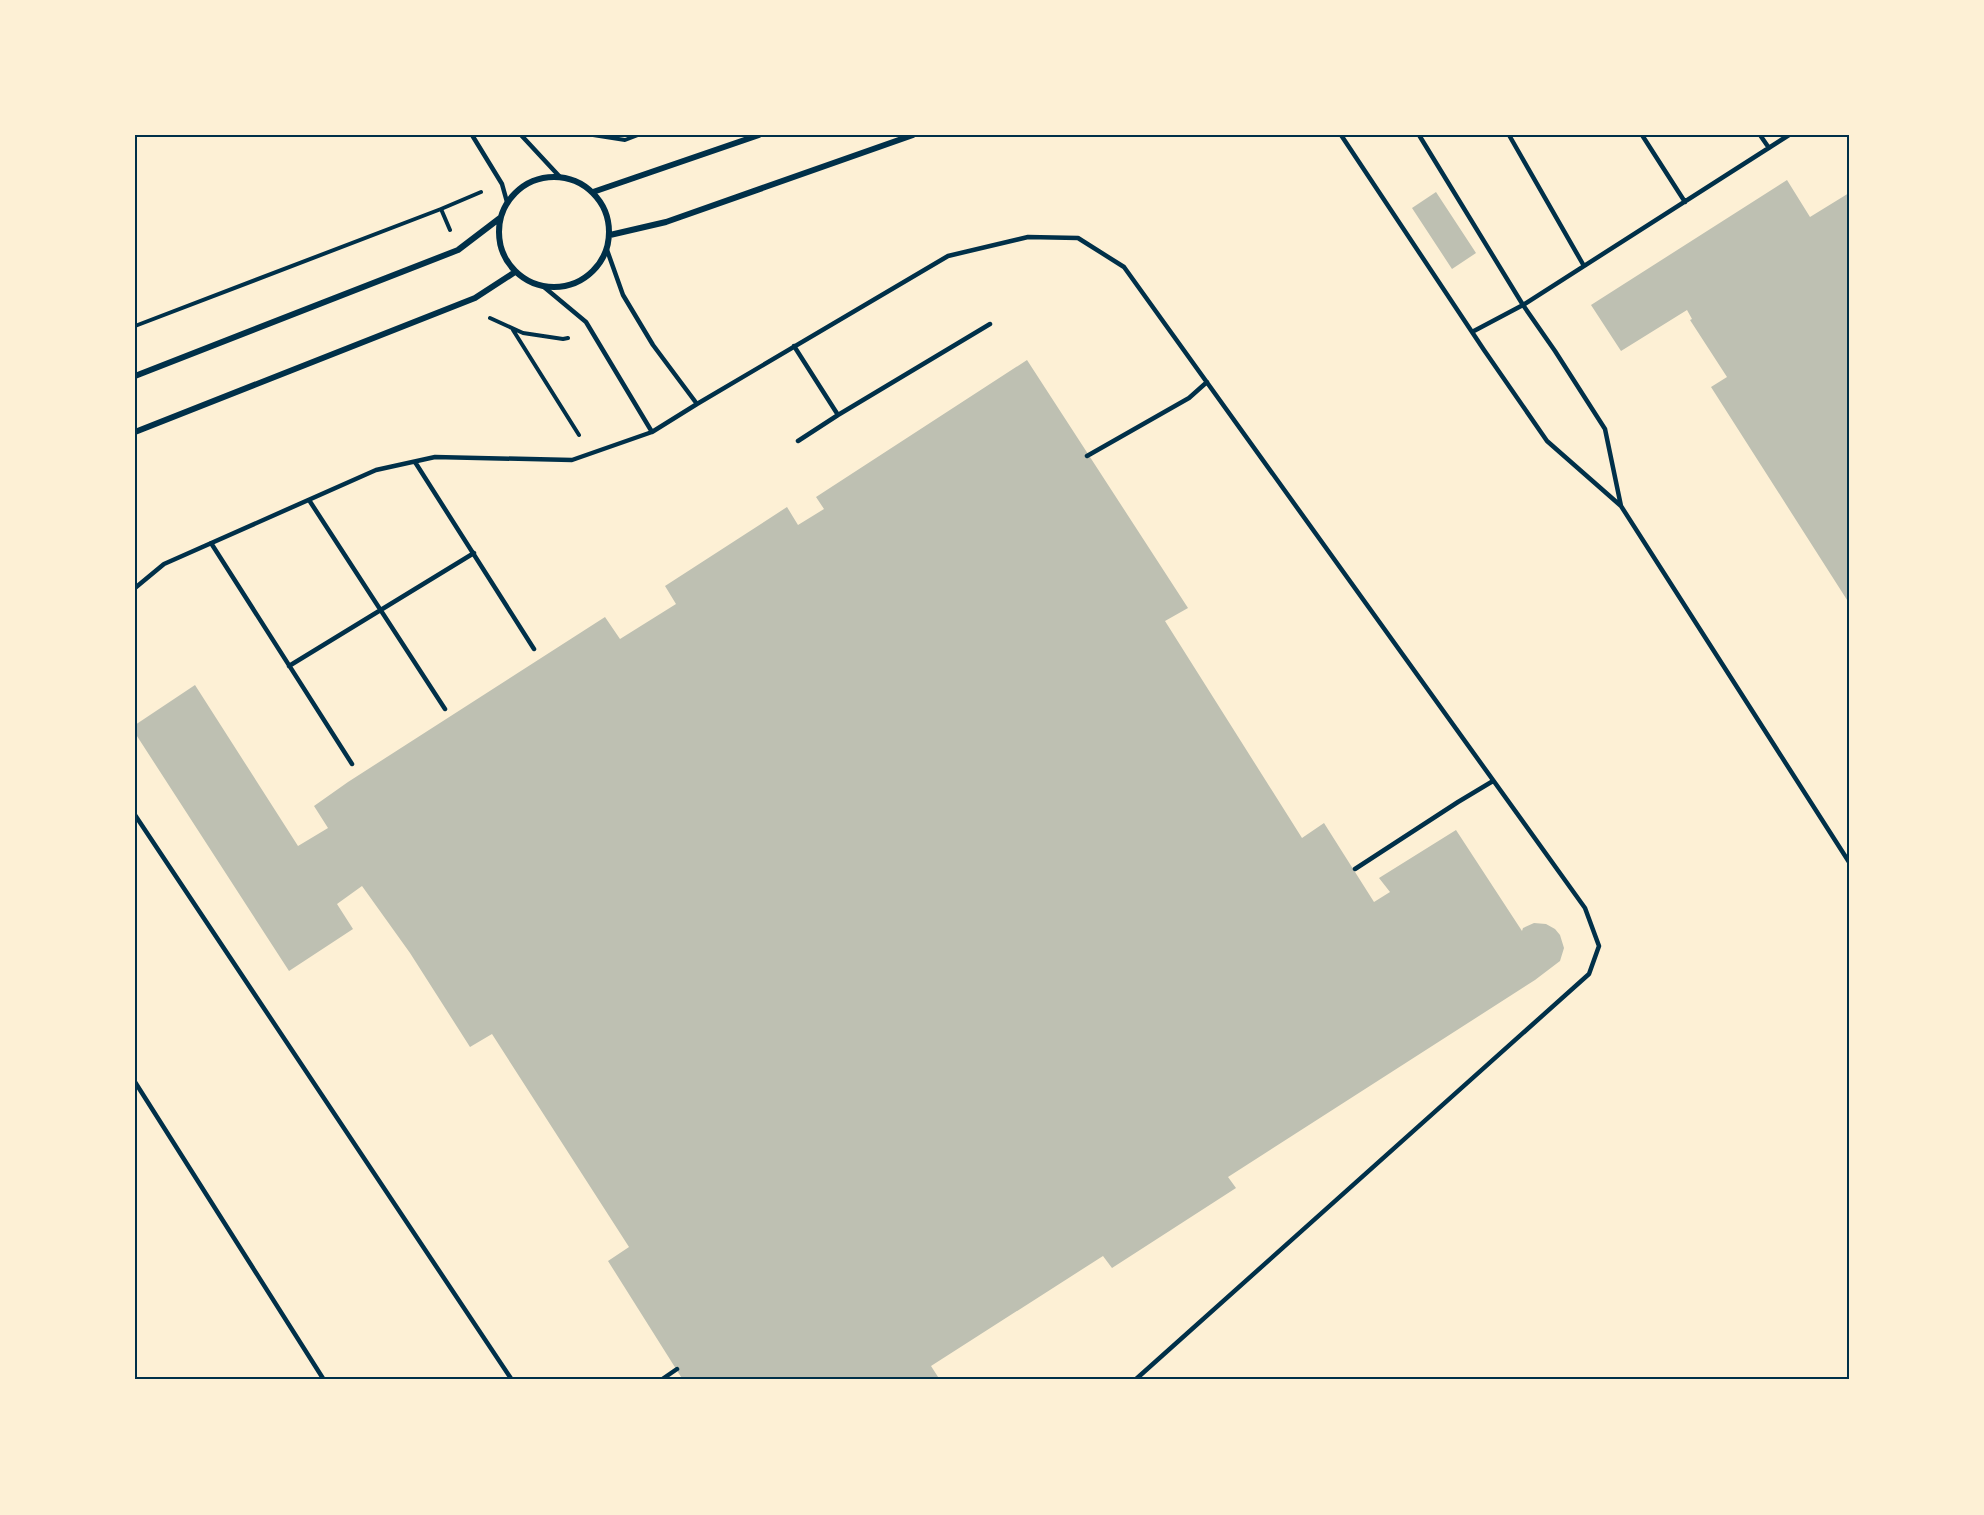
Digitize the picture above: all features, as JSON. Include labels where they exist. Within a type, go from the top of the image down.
[{"type":"street","points":[[593,192],[759,135]]},
{"type":"street","points":[[610,235],[666,222],[913,135]]},
{"type":"street","points":[[544,177],[560,177],[577,182],[593,192],[608,219],[610,235],[607,250],[600,264],[589,276],[568,286],[544,287],[515,272],[506,260],[500,247],[498,232],[500,218],[507,202],[518,190],[544,177]]},
{"type":"street","points":[[135,376],[458,250],[500,218]]},
{"type":"street","points":[[135,432],[475,298],[515,272]]},
{"type":"lane","points":[[472,135],[502,184],[507,202]]},
{"type":"lane","points":[[521,135],[560,177]]},
{"type":"lane","points":[[1341,135],[1547,441],[1621,506],[1849,862]]},
{"type":"lane","points":[[1419,135],[1523,305],[1605,429],[1621,506]]},
{"type":"lane","points":[[1509,135],[1584,266]]},
{"type":"lane","points":[[1642,135],[1685,202]]},
{"type":"lane","points":[[1760,135],[1768,148]]},
{"type":"lane","points":[[1472,332],[1523,305],[1790,135]]},
{"type":"lane","points":[[135,588],[164,564],[376,470],[435,457],[572,460],[652,432],[948,256],[1028,237],[1078,238],[1124,267],[1585,908],[1599,946],[1589,974],[1135,1380]]},
{"type":"lane","points":[[607,250],[623,295],[653,345],[697,404]]},
{"type":"lane","points":[[544,287],[586,322],[652,432]]},
{"type":"lane","points":[[798,441],[838,414],[990,324]]},
{"type":"lane","points":[[794,346],[838,414]]},
{"type":"lane","points":[[1087,456],[1189,398],[1207,382]]},
{"type":"lane","points":[[416,462],[534,649]]},
{"type":"lane","points":[[309,500],[445,709]]},
{"type":"lane","points":[[211,543],[352,764]]},
{"type":"lane","points":[[289,666],[474,553]]},
{"type":"lane","points":[[1354,869],[1493,781]]},
{"type":"lane","points":[[135,815],[512,1380]]},
{"type":"lane","points":[[135,1082],[324,1380]]},
{"type":"lane","points":[[661,1380],[676,1370]]},
{"type":"path","points":[[593,135],[625,140],[638,135]]},
{"type":"path","points":[[512,329],[591,454]]},
{"type":"building","points":[[1787,180],[1810,217],[1849,193],[1849,603],[1711,387],[1727,377],[1690,320],[1692,319],[1687,310],[1621,351],[1591,305]]},
{"type":"building","points":[[1436,192],[1476,253],[1452,269],[1412,208]]},
{"type":"building","points":[[1027,360],[1188,608],[1165,621],[1302,838],[1324,823],[1374,902],[1390,892],[1379,878],[1456,830],[1522,931],[1523,928],[1534,923],[1546,924],[1560,935],[1564,948],[1560,961],[1535,980],[1228,1177],[1236,1188],[1112,1268],[1103,1256],[931,1366],[940,1380],[683,1380],[608,1261],[629,1247],[492,1034],[470,1047],[410,953],[362,886],[337,904],[353,929],[289,971],[135,733],[135,725],[195,685],[298,846],[328,828],[314,806],[348,782],[605,617],[620,639],[676,604],[665,586],[787,507],[798,525],[824,509],[816,497]]}]
